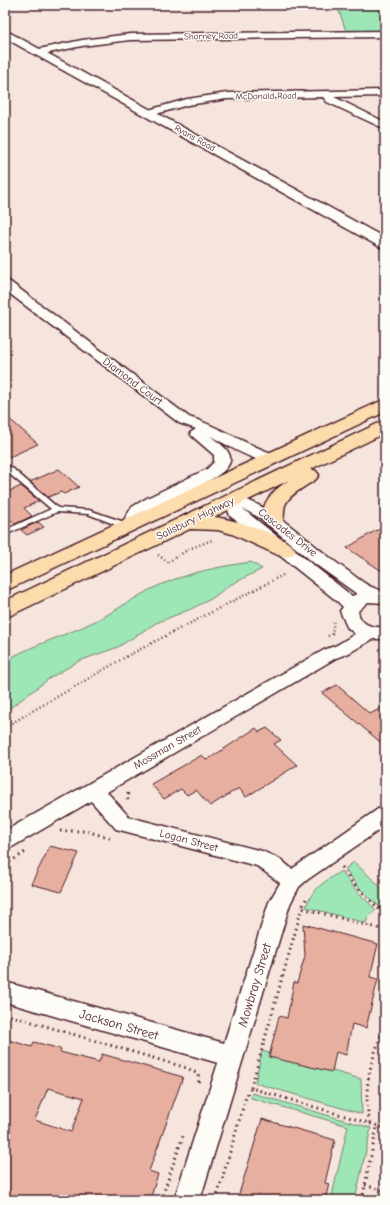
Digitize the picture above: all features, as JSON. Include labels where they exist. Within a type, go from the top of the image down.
[{"type":"main road","name":"Salisbury Highway","points":[[5,584],[385,405]]},
{"type":"main road","name":"Salisbury Highway","points":[[5,610],[385,426]]},
{"type":"main road","points":[[274,520],[274,506],[281,496],[302,482],[331,452]]},
{"type":"main road","points":[[71,553],[124,539],[210,500],[233,500],[237,484],[245,471]]},
{"type":"main road","points":[[187,522],[210,522],[234,526],[282,560]]},
{"type":"street","name":"Ryans Road","points":[[5,33],[384,243]]},
{"type":"street","name":"Shorney Road","points":[[39,52],[82,43],[126,37],[385,34]]},
{"type":"street","name":"McDonald Road","points":[[149,113],[187,102],[227,96],[385,93]]},
{"type":"street","points":[[326,94],[331,100],[385,126]]},
{"type":"street","name":"Diamond Court","points":[[5,284],[184,420],[198,424],[252,452],[272,458]]},
{"type":"street","points":[[128,526],[138,511],[153,501],[212,472],[222,463],[222,455],[217,448],[198,434],[184,420]]},
{"type":"street","name":"Cascades Drive","points":[[377,633],[356,626],[345,614],[343,597],[282,560],[236,512],[233,500],[249,503],[274,520],[293,537],[378,596]]},
{"type":"street","points":[[345,614],[363,597],[378,596]]},
{"type":"street","name":"Mossman Street","points":[[5,841],[93,790],[328,646],[341,637],[345,614]]},
{"type":"street","name":"Mossman Street","points":[[328,646],[343,649],[377,633]]},
{"type":"street","name":"Logan Street","points":[[93,790],[123,822],[262,859],[273,865],[300,887]]},
{"type":"street","name":"Mowbray Street","points":[[187,1200],[280,902],[300,887],[312,863],[385,815]]},
{"type":"street","name":"Jackson Street","points":[[5,992],[232,1056]]},
{"type":"lane","points":[[5,470],[8,469],[56,510]]},
{"type":"lane","points":[[5,533],[56,510],[89,512],[128,526]]},
{"type":"path","points":[[370,5],[385,16]]},
{"type":"path","points":[[156,553],[168,562],[189,549],[215,540]]},
{"type":"path","points":[[5,727],[129,655],[287,575],[282,560]]},
{"type":"path","points":[[328,646],[332,634],[345,614]]},
{"type":"path","points":[[130,807],[127,796],[130,790],[136,786]]},
{"type":"path","points":[[55,834],[61,830],[74,829],[90,831],[116,840]]},
{"type":"path","points":[[5,865],[30,850]]},
{"type":"path","points":[[336,870],[342,867],[352,882],[385,915]]},
{"type":"path","points":[[216,1200],[246,1097],[251,1088],[302,908],[300,887]]},
{"type":"path","points":[[302,908],[385,930]]},
{"type":"path","points":[[5,1014],[187,1068],[198,1074],[199,1085],[197,1092]]},
{"type":"path","points":[[370,1124],[366,1112],[366,1076],[372,1057],[385,1027]]},
{"type":"path","points":[[251,1088],[385,1128]]},
{"type":"path","points":[[362,1200],[378,1126]]},
{"type":"path","points":[[162,1200],[185,1128]]},
{"type":"path","points":[[365,1185],[385,1191]]},
{"type":"green space","points":[[337,5],[385,5],[385,34],[347,34]]},
{"type":"green space","points":[[251,562],[262,569],[230,585],[211,599],[156,623],[118,647],[79,661],[50,678],[5,712],[5,661],[26,650],[80,628],[113,612],[161,584],[186,575]]},
{"type":"green space","points":[[354,862],[385,891],[385,912],[359,888],[346,870],[346,868]]},
{"type":"green space","points":[[341,871],[355,889],[376,910],[368,917],[366,923],[306,907],[315,890]]},
{"type":"green space","points":[[262,1051],[361,1079],[362,1114],[255,1083]]},
{"type":"green space","points":[[252,1093],[371,1128],[355,1200],[331,1200],[348,1126],[251,1098]]},
{"type":"building","points":[[5,415],[38,444],[5,459]]},
{"type":"building","points":[[59,469],[79,487],[64,494],[61,492],[48,497],[30,482]]},
{"type":"building","points":[[21,486],[39,501],[24,508],[32,516],[15,524],[7,516],[5,517],[5,489],[8,492]]},
{"type":"building","points":[[38,522],[44,527],[27,535],[21,530]]},
{"type":"building","points":[[385,527],[385,573],[347,548],[373,532]]},
{"type":"building","points":[[337,685],[370,714],[385,706],[385,746],[322,693]]},
{"type":"building","points":[[256,728],[259,732],[267,728],[281,740],[274,744],[297,765],[246,797],[239,788],[210,806],[196,790],[187,795],[181,789],[164,799],[151,784],[202,755],[207,760]]},
{"type":"building","points":[[50,846],[79,853],[61,892],[31,884]]},
{"type":"building","points":[[303,924],[378,944],[370,977],[378,979],[366,1028],[352,1024],[346,1055],[336,1052],[332,1072],[269,1057],[279,1016],[287,1018],[294,982],[297,983],[305,956]]},
{"type":"building","points":[[5,1039],[32,1047],[34,1042],[61,1049],[60,1052],[99,1062],[102,1054],[183,1077],[149,1171],[158,1174],[150,1200],[5,1200]],"holes":[[[48,1088],[84,1098],[71,1132],[35,1120]]]},
{"type":"building","points":[[262,1119],[335,1140],[325,1183],[329,1184],[325,1200],[248,1200],[238,1197]]}]
